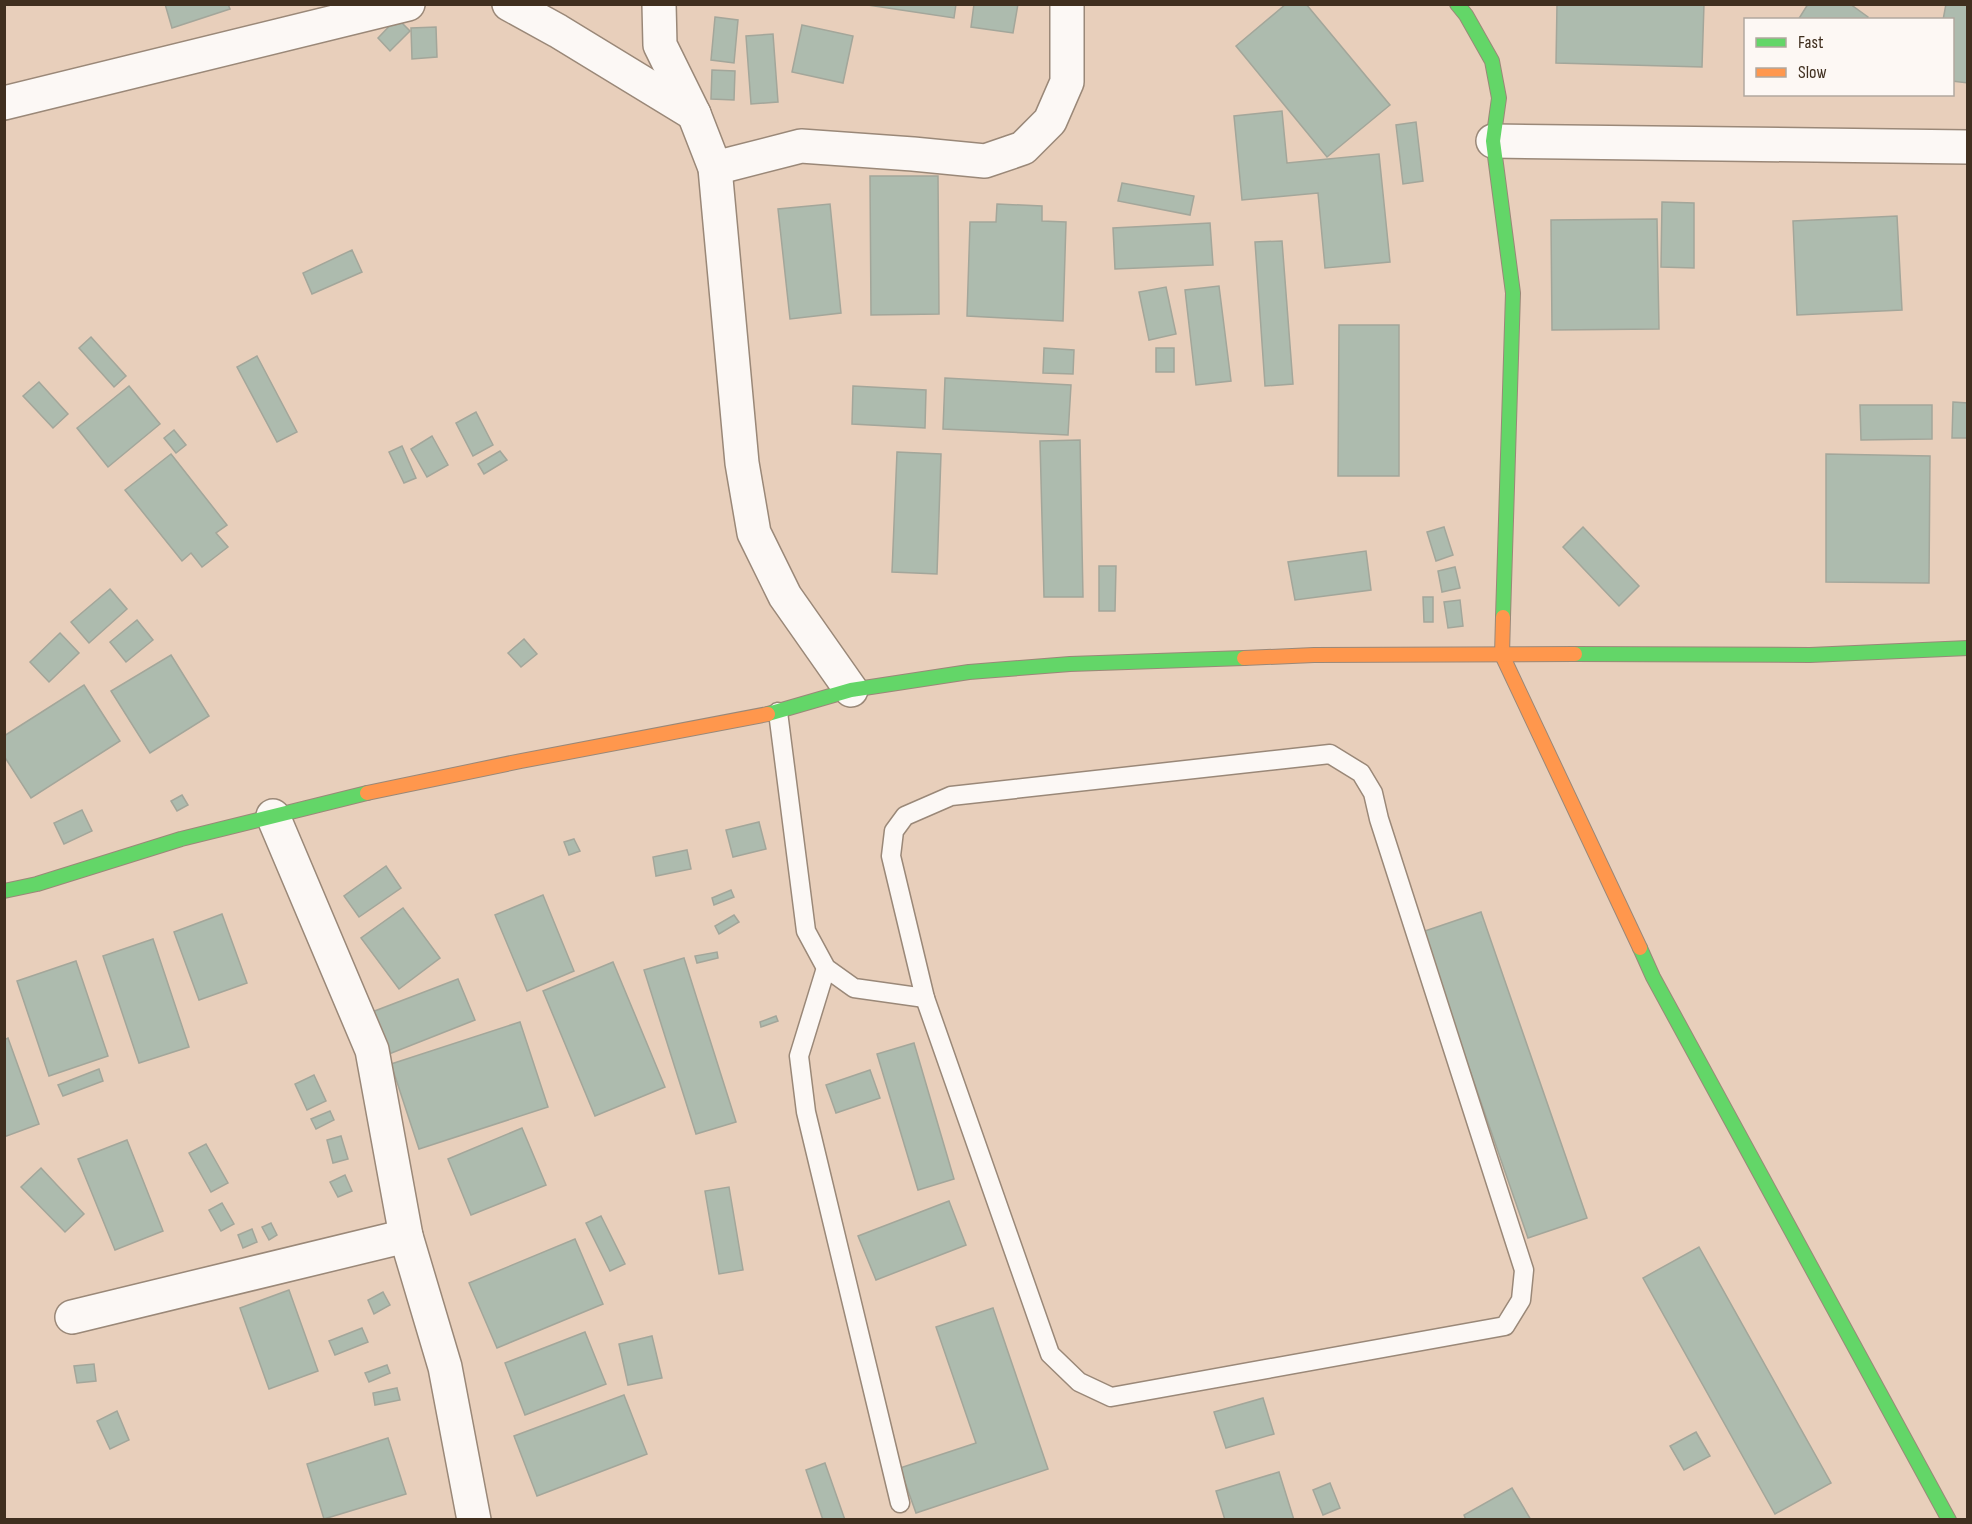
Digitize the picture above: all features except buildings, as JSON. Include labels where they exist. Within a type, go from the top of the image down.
[{"type":"street","points":[[4,103],[408,4]]},
{"type":"street","points":[[509,4],[558,31],[694,114]]},
{"type":"street","points":[[659,4],[660,45],[694,114],[715,168],[741,463],[754,533],[785,596],[851,690]]},
{"type":"street","points":[[715,168],[801,146],[984,161],[1023,148],[1050,121],[1067,82],[1068,4]]},
{"type":"street","points":[[1457,4],[1466,15],[1492,61],[1498,98],[1493,141],[1513,293],[1502,655],[1653,976],[1949,1520]]},
{"type":"street","points":[[1493,141],[1968,147]]},
{"type":"street","points":[[4,891],[37,884],[181,839],[350,797],[521,760],[778,712],[851,690],[969,672],[1070,664],[1314,655],[1666,653],[1810,655],[1968,648]]},
{"type":"street","points":[[273,816],[372,1050],[406,1236],[444,1367],[474,1520]]},
{"type":"street","points":[[72,1317],[406,1236]]},
{"type":"lane","points":[[778,712],[806,931],[826,968],[854,988],[925,998]]},
{"type":"lane","points":[[1330,754],[1361,773],[1373,793],[1379,819],[1524,1270],[1521,1300],[1505,1326],[1112,1397],[1079,1382],[1050,1354],[925,998],[891,856],[894,831],[905,816],[951,796],[1330,754]]},
{"type":"lane","points":[[826,968],[799,1056],[806,1112],[900,1503]]},
{"type":"traffic: fast","points":[[1457,4],[1466,15],[1492,61],[1499,98],[1493,141],[1513,293],[1503,617]]},
{"type":"traffic: fast","points":[[1575,654],[1810,655],[1968,648]]},
{"type":"traffic: fast","points":[[768,714],[851,690],[969,672],[1070,664],[1244,658]]},
{"type":"traffic: fast","points":[[4,891],[37,884],[181,839],[367,793]]},
{"type":"traffic: fast","points":[[1640,948],[1653,977],[1949,1520]]},
{"type":"traffic: slow","points":[[1503,617],[1502,655],[1640,948]]},
{"type":"traffic: slow","points":[[1244,658],[1314,655],[1575,654]]},
{"type":"traffic: slow","points":[[367,793],[768,714]]}]
